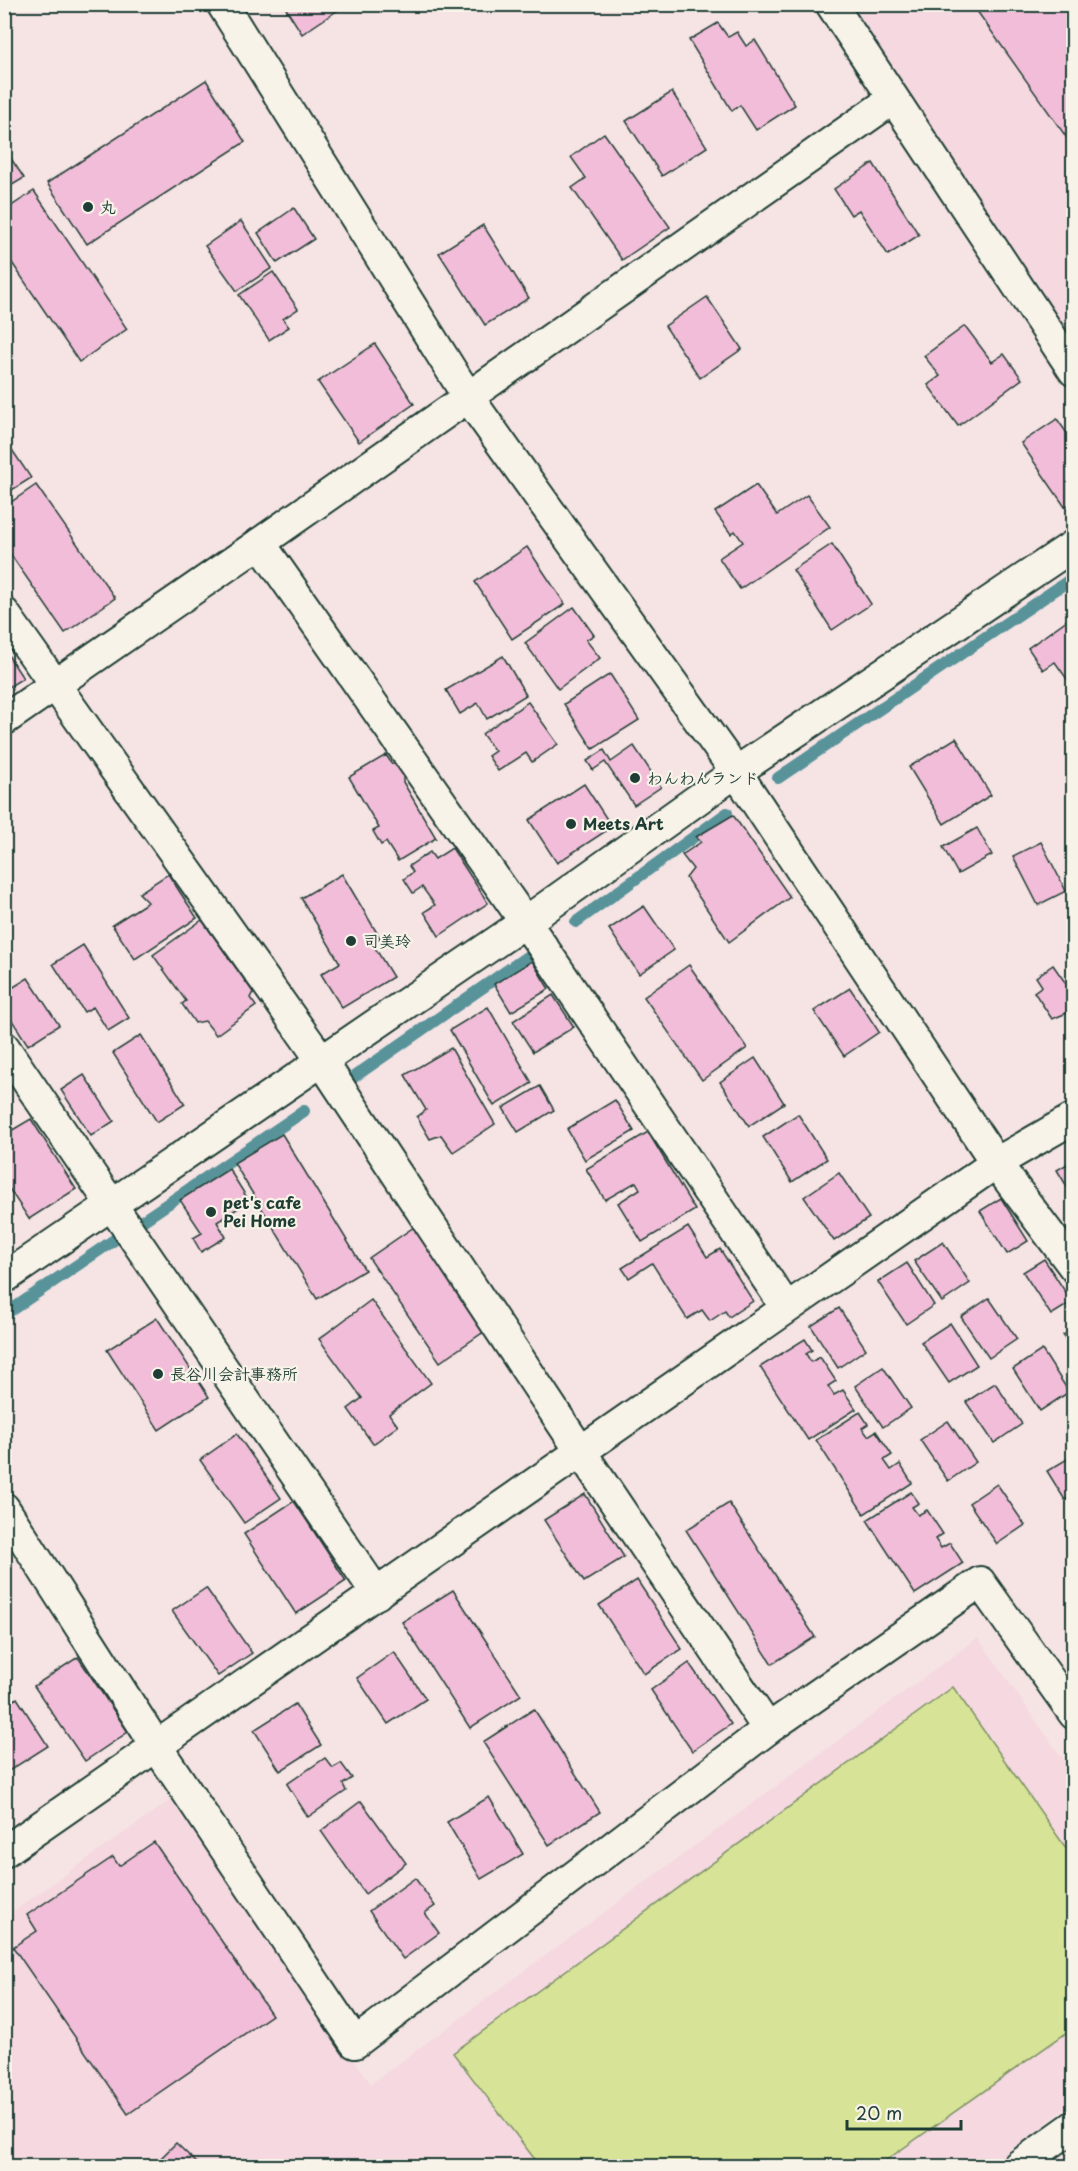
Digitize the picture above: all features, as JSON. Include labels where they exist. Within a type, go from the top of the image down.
[{"type":"street","points":[[222,4],[468,397],[736,772],[996,1163],[1074,1267]]},
{"type":"street","points":[[831,4],[1074,371]]},
{"type":"street","points":[[4,720],[893,99]]},
{"type":"street","points":[[260,543],[525,923],[786,1307]]},
{"type":"street","points":[[4,1278],[525,923],[736,772],[1074,545]]},
{"type":"street","points":[[4,613],[322,1061],[768,1729]]},
{"type":"street","points":[[4,1047],[377,1594]]},
{"type":"street","points":[[4,1852],[786,1307],[996,1163],[1074,1118]]},
{"type":"street","points":[[4,1508],[157,1747],[355,2043],[768,1729],[980,1582],[1074,1714]]},
{"type":"street","points":[[1018,2166],[1074,2126]]},
{"type":"shaded area","points":[[844,5],[1073,5],[1073,349]]},
{"type":"shaded area","points":[[978,1638],[1073,1774],[1073,2102],[991,2166],[5,2166],[4,1918],[171,1800],[371,2084]]},
{"type":"green space","points":[[953,1687],[1073,1858],[1073,2028],[878,2166],[540,2166],[453,2053]]},
{"type":"building","points":[[283,4],[347,4],[302,34]]},
{"type":"building","points":[[972,4],[1074,4],[1074,148]]},
{"type":"building","points":[[718,23],[728,37],[737,32],[746,46],[755,40],[795,105],[756,130],[740,105],[732,111],[689,40]]},
{"type":"building","points":[[206,80],[245,142],[87,244],[47,183]]},
{"type":"building","points":[[672,92],[707,147],[662,176],[626,121]]},
{"type":"building","points":[[604,133],[670,227],[622,260],[572,188],[586,178],[571,157]]},
{"type":"building","points":[[4,148],[24,178],[4,190]]},
{"type":"building","points":[[873,163],[919,235],[888,255],[859,210],[851,215],[834,189]]},
{"type":"building","points":[[34,191],[127,329],[79,362],[4,251],[4,211]]},
{"type":"building","points":[[294,208],[314,239],[277,263],[258,233]]},
{"type":"building","points":[[241,221],[272,268],[237,291],[205,246]]},
{"type":"building","points":[[483,225],[529,298],[485,325],[439,253]]},
{"type":"building","points":[[273,272],[298,309],[283,319],[289,327],[269,340],[239,295]]},
{"type":"building","points":[[707,297],[742,349],[700,378],[665,326]]},
{"type":"building","points":[[965,326],[992,362],[1004,354],[1022,379],[958,426],[928,385],[940,376],[924,356]]},
{"type":"building","points":[[375,344],[414,404],[359,442],[318,382]]},
{"type":"building","points":[[1057,419],[1071,439],[1074,437],[1074,501],[1065,507],[1021,443]]},
{"type":"building","points":[[4,438],[31,478],[4,495]]},
{"type":"building","points":[[36,485],[115,598],[65,633],[4,545],[4,507]]},
{"type":"building","points":[[756,485],[777,515],[807,495],[830,527],[740,589],[719,558],[743,542],[735,531],[731,534],[715,512]]},
{"type":"building","points":[[832,544],[871,604],[832,630],[793,570]]},
{"type":"building","points":[[527,547],[565,604],[512,639],[475,582]]},
{"type":"building","points":[[574,607],[594,635],[586,640],[600,658],[558,689],[525,643]]},
{"type":"building","points":[[1074,615],[1074,689],[1055,662],[1043,670],[1028,648]]},
{"type":"building","points":[[4,649],[23,678],[4,690]]},
{"type":"building","points":[[503,656],[526,695],[487,719],[478,703],[460,714],[446,690]]},
{"type":"building","points":[[610,674],[639,720],[593,749],[564,704]]},
{"type":"building","points":[[528,702],[558,744],[532,762],[526,753],[498,771],[488,756],[495,751],[482,734]]},
{"type":"building","points":[[956,738],[991,795],[944,824],[909,767]]},
{"type":"building","name":"わんわんランド","points":[[634,746],[661,787],[634,805],[605,762],[593,770],[587,761],[604,750],[611,762]]},
{"type":"building","points":[[386,755],[392,764],[399,765],[403,772],[403,782],[436,838],[398,861],[386,842],[381,845],[373,831],[379,828],[349,777]]},
{"type":"building","name":"Meets Art","points":[[584,784],[612,827],[557,863],[529,820]]},
{"type":"building","points":[[733,815],[790,897],[729,942],[686,878],[693,869],[682,855],[701,842],[696,837]]},
{"type":"building","points":[[977,828],[992,855],[958,874],[943,847]]},
{"type":"building","points":[[1041,842],[1066,891],[1038,905],[1013,856]]},
{"type":"building","points":[[452,848],[488,903],[439,936],[424,912],[435,905],[422,887],[413,893],[404,879],[413,872],[409,866],[430,852],[435,859]]},
{"type":"building","points":[[168,874],[197,918],[135,959],[112,925],[148,902],[139,893]]},
{"type":"building","name":"司美玲","points":[[342,874],[380,938],[372,943],[393,977],[342,1008],[321,974],[340,963],[301,898]]},
{"type":"building","points":[[644,906],[674,950],[639,974],[609,929]]},
{"type":"building","points":[[202,920],[253,992],[250,998],[256,1006],[216,1035],[205,1021],[195,1023],[182,1004],[186,1001],[153,955]]},
{"type":"building","points":[[83,945],[129,1018],[108,1031],[93,1007],[84,1012],[53,964]]},
{"type":"building","points":[[532,961],[549,989],[511,1012],[494,984]]},
{"type":"building","points":[[689,965],[747,1048],[702,1080],[644,997]]},
{"type":"building","points":[[1053,965],[1074,995],[1074,1023],[1067,1013],[1052,1019],[1034,992],[1042,986],[1036,977]]},
{"type":"building","points":[[28,978],[59,1025],[28,1045],[4,1008],[4,993]]},
{"type":"building","points":[[850,988],[879,1032],[844,1056],[814,1011]]},
{"type":"building","points":[[553,995],[574,1027],[533,1052],[513,1021]]},
{"type":"building","points":[[488,1007],[532,1083],[494,1106],[450,1030]]},
{"type":"building","points":[[141,1035],[185,1104],[157,1122],[113,1053]]},
{"type":"building","points":[[451,1048],[495,1124],[453,1152],[441,1135],[430,1139],[417,1117],[426,1110],[405,1075]]},
{"type":"building","points":[[755,1058],[784,1103],[749,1126],[720,1082]]},
{"type":"building","points":[[84,1075],[114,1121],[91,1136],[61,1090]]},
{"type":"building","points":[[540,1086],[554,1110],[518,1132],[503,1108]]},
{"type":"building","points":[[615,1100],[634,1131],[585,1160],[567,1129]]},
{"type":"building","points":[[798,1114],[827,1159],[792,1182],[763,1137]]},
{"type":"building","points":[[31,1119],[76,1189],[29,1219],[4,1181],[4,1135]]},
{"type":"building","points":[[648,1132],[695,1210],[642,1242],[618,1203],[640,1189],[636,1182],[605,1200],[586,1169]]},
{"type":"building","points":[[282,1134],[365,1270],[317,1299],[234,1163]]},
{"type":"building","points":[[1074,1160],[1074,1198],[1057,1170]]},
{"type":"building","name":"pet's cafe Pei Home","points":[[229,1169],[249,1201],[217,1222],[226,1237],[201,1252],[193,1238],[202,1233],[180,1200]]},
{"type":"building","points":[[839,1173],[869,1218],[834,1241],[804,1197]]},
{"type":"building","points":[[1001,1198],[1028,1241],[1007,1254],[980,1211]]},
{"type":"building","points":[[414,1227],[485,1331],[440,1362],[369,1258]]},
{"type":"building","points":[[688,1227],[707,1257],[720,1249],[753,1301],[729,1317],[725,1311],[710,1321],[702,1310],[687,1319],[652,1263],[629,1278],[622,1268]]},
{"type":"building","points":[[943,1242],[970,1283],[942,1302],[914,1261]]},
{"type":"building","points":[[1044,1259],[1072,1302],[1051,1315],[1023,1272]]},
{"type":"building","points":[[907,1263],[934,1305],[906,1324],[878,1282]]},
{"type":"building","points":[[989,1298],[1017,1339],[989,1358],[961,1317]]},
{"type":"building","points":[[371,1300],[431,1383],[389,1414],[398,1426],[373,1444],[348,1409],[362,1398],[319,1339]]},
{"type":"building","points":[[839,1308],[866,1349],[838,1368],[811,1326]]},
{"type":"building","name":"長谷川会計事務所","points":[[157,1318],[209,1397],[159,1430],[107,1350]]},
{"type":"building","points":[[950,1323],[977,1365],[949,1383],[921,1342]]},
{"type":"building","points":[[1074,1329],[1074,1352],[1063,1335]]},
{"type":"building","points":[[805,1339],[812,1350],[806,1354],[811,1362],[820,1357],[836,1381],[828,1386],[834,1395],[843,1390],[856,1409],[808,1440],[760,1367]]},
{"type":"building","points":[[1042,1350],[1069,1392],[1040,1411],[1013,1369]]},
{"type":"building","points":[[883,1367],[911,1408],[883,1427],[855,1386]]},
{"type":"building","points":[[995,1383],[1022,1424],[994,1443],[966,1402]]},
{"type":"building","points":[[860,1412],[868,1424],[862,1428],[868,1436],[876,1431],[892,1455],[884,1460],[891,1470],[900,1464],[912,1483],[864,1514],[816,1440]]},
{"type":"building","points":[[948,1421],[976,1462],[948,1481],[920,1440]]},
{"type":"building","points":[[237,1434],[281,1498],[244,1523],[200,1460]]},
{"type":"building","points":[[1074,1455],[1074,1495],[1065,1500],[1047,1471]]},
{"type":"building","points":[[997,1484],[1025,1525],[997,1544],[969,1503]]},
{"type":"building","points":[[911,1492],[919,1503],[912,1507],[918,1515],[927,1510],[943,1534],[935,1539],[941,1548],[950,1543],[963,1563],[915,1594],[867,1520]]},
{"type":"building","points":[[585,1494],[624,1557],[584,1582],[544,1520]]},
{"type":"building","points":[[294,1501],[346,1581],[296,1614],[244,1534]]},
{"type":"building","points":[[729,1503],[815,1637],[772,1664],[686,1530]]},
{"type":"building","points":[[637,1580],[682,1649],[644,1674],[599,1605]]},
{"type":"building","points":[[206,1588],[252,1653],[218,1676],[172,1611]]},
{"type":"building","points":[[453,1590],[521,1695],[470,1728],[402,1622]]},
{"type":"building","points":[[394,1652],[426,1699],[388,1724],[357,1678]]},
{"type":"building","points":[[78,1657],[128,1732],[85,1761],[34,1686]]},
{"type":"building","points":[[689,1663],[731,1724],[692,1751],[651,1690]]},
{"type":"building","points":[[17,1698],[48,1746],[4,1774],[4,1706]]},
{"type":"building","points":[[295,1704],[321,1745],[280,1771],[254,1730]]},
{"type":"building","points":[[534,1709],[600,1812],[549,1845],[483,1742]]},
{"type":"building","points":[[325,1758],[333,1768],[341,1763],[352,1778],[343,1784],[346,1791],[308,1817],[287,1784]]},
{"type":"building","points":[[489,1797],[523,1854],[481,1879],[447,1822]]},
{"type":"building","points":[[361,1801],[406,1863],[365,1894],[321,1831]]},
{"type":"building","points":[[154,1842],[272,2015],[128,2114],[13,1947],[37,1931],[27,1915],[113,1857],[119,1866]]},
{"type":"building","points":[[415,1878],[435,1906],[425,1913],[439,1933],[403,1959],[369,1911]]},
{"type":"building","points":[[176,2143],[200,2166],[153,2166]]},
{"type":"waterway","points":[[778,778],[1074,577]]},
{"type":"waterway","points":[[576,922],[727,813]]},
{"type":"waterway","points":[[348,1081],[541,947]]},
{"type":"waterway","points":[[132,1228],[304,1111]]},
{"type":"waterway","points":[[4,1315],[120,1236]]},
{"type":"place","name":"丸","points":[[88,207]]},
{"type":"place","name":"わんわんランド","points":[[635,778]]},
{"type":"place","name":"Meets Art","points":[[571,824]]},
{"type":"place","name":"司美玲","points":[[351,941]]},
{"type":"place","name":"pet's cafe Pei Home","points":[[211,1212]]},
{"type":"place","name":"長谷川会計事務所","points":[[158,1374]]}]
